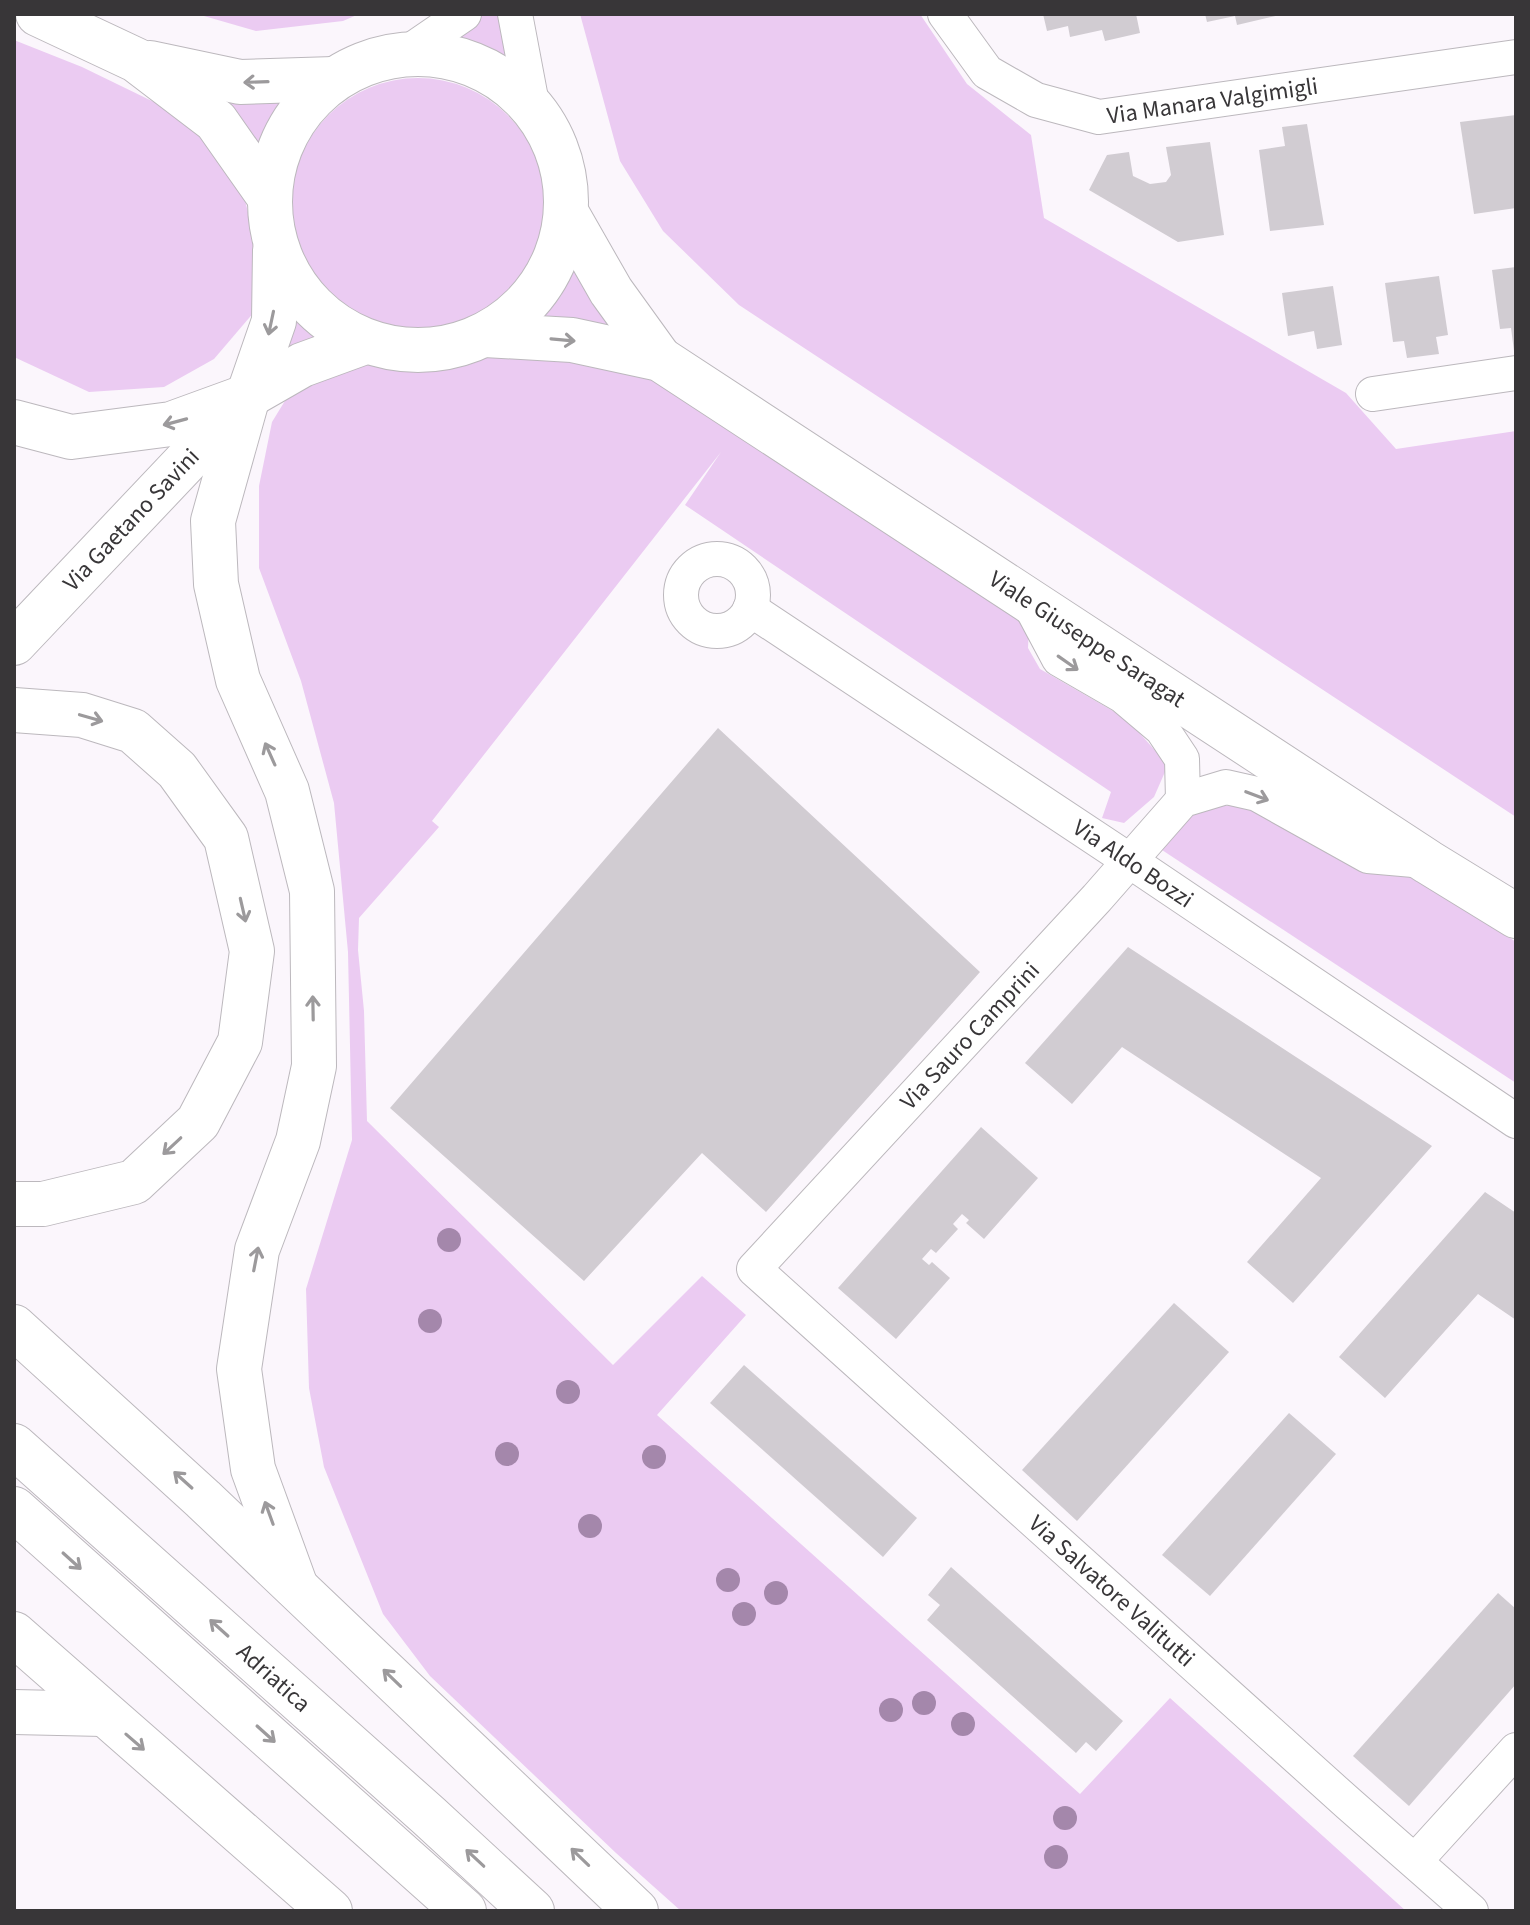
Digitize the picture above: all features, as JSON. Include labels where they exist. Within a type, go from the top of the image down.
[{"type":"main road","points":[[38,14],[136,60],[216,121],[268,195]]},
{"type":"main road","points":[[407,53],[453,57],[496,75],[532,104],[553,137],[565,175],[567,214],[555,263],[526,305],[485,335],[446,349],[405,351],[365,342],[326,320],[295,287],[275,248],[269,222],[268,195],[278,150],[301,110],[334,79],[369,61],[407,53]]},
{"type":"main road","points":[[136,60],[240,82],[334,79]]},
{"type":"main road","name":"Viale Giuseppe Saragat","points":[[567,214],[611,291],[660,359]]},
{"type":"main road","name":"Via Gaetano Savini","points":[[248,396],[274,321],[275,248]]},
{"type":"main road","name":"Viale Giuseppe Saragat","points":[[485,335],[572,340],[660,359],[1428,862],[1516,916]]},
{"type":"main road","name":"Via Gaetano Savini","points":[[14,643],[248,396],[302,365],[365,342]]},
{"type":"main road","points":[[14,422],[71,437],[171,424],[248,396]]},
{"type":"main road","points":[[248,396],[213,521],[216,584],[238,680],[287,791],[312,891],[314,1066],[298,1141],[257,1250],[239,1369],[253,1469],[296,1587]]},
{"type":"main road","points":[[14,710],[82,715],[133,731],[177,770],[226,838],[252,951],[240,1042],[198,1122],[134,1182],[43,1204],[14,1204]]},
{"type":"main road","points":[[14,1327],[296,1587],[636,1911]]},
{"type":"main road","name":"Adriatica","points":[[14,1446],[532,1911]]},
{"type":"main road","name":"Adriatica","points":[[14,1509],[464,1911]]},
{"type":"main road","points":[[14,1634],[330,1911]]},
{"type":"main road","points":[[14,1712],[103,1714]]},
{"type":"street","points":[[407,53],[464,14]]},
{"type":"street","points":[[515,14],[532,104]]},
{"type":"street","name":"Via Manara Valgimigli","points":[[945,14],[987,72],[1036,100],[1099,117],[1516,57]]},
{"type":"street","points":[[1373,394],[1516,373]]},
{"type":"street","points":[[1026,598],[1059,659],[1123,696],[1162,729],[1182,759],[1183,800],[1226,787],[1257,794],[1368,856],[1428,862]]},
{"type":"street","name":"Via Aldo Bozzi","points":[[750,609],[1516,1121]]},
{"type":"street","name":"Via Sauro Camprini","points":[[754,1269],[1183,800]]},
{"type":"street","name":"Via Salvatore Valitutti","points":[[754,1269],[1471,1911]]},
{"type":"street","points":[[1415,1861],[1516,1750]]},
{"type":"shaded area","points":[[197,14],[359,14],[343,21],[256,31]]},
{"type":"shaded area","points":[[478,14],[501,14],[511,66],[479,49],[446,39]]},
{"type":"shaded area","points":[[580,14],[920,14],[967,84],[1031,135],[1044,218],[1346,393],[1396,449],[1516,431],[1516,817],[739,305],[663,231],[620,161]]},
{"type":"shaded area","points":[[14,40],[82,67],[191,120],[242,188],[260,261],[255,311],[214,359],[164,387],[89,392],[14,357]]},
{"type":"shaded area","points":[[406,78],[430,78],[467,87],[499,106],[517,124],[536,156],[543,180],[543,230],[536,254],[517,286],[499,304],[455,327],[430,332],[406,332],[369,323],[337,304],[319,286],[296,242],[291,217],[291,193],[300,156],[319,124],[337,106],[381,83]]},
{"type":"shaded area","points":[[195,89],[296,95],[275,124],[264,158]]},
{"type":"shaded area","points":[[574,259],[637,347],[529,324],[561,296]]},
{"type":"shaded area","points":[[294,310],[311,329],[332,344],[267,373]]},
{"type":"shaded area","points":[[484,356],[592,358],[652,380],[1029,626],[1028,648],[1040,669],[1127,719],[1168,765],[1154,797],[1124,823],[1102,818],[1111,792],[685,505],[721,452],[432,821],[439,827],[359,918],[367,1121],[613,1365],[702,1276],[746,1315],[657,1415],[1080,1794],[1170,1698],[1406,1911],[681,1911],[430,1676],[383,1614],[324,1467],[309,1388],[306,1289],[352,1140],[348,952],[334,803],[301,681],[259,568],[259,486],[272,422],[291,391],[370,359],[402,368],[452,367]]},
{"type":"shaded area","points":[[1243,805],[1421,877],[1516,942],[1516,1083],[1162,850],[1199,807]]},
{"type":"building","points":[[1043,14],[1136,14],[1140,33],[1105,41],[1102,30],[1070,37],[1068,26],[1047,31]]},
{"type":"building","points":[[1205,14],[1280,15],[1237,25],[1235,16],[1207,22]]},
{"type":"building","points":[[1516,115],[1516,208],[1474,214],[1460,122]]},
{"type":"building","points":[[1307,124],[1324,225],[1270,231],[1259,150],[1285,146],[1282,127]]},
{"type":"building","points":[[1210,142],[1224,235],[1178,242],[1089,190],[1107,155],[1129,152],[1133,176],[1150,184],[1166,182],[1171,175],[1166,147]]},
{"type":"building","points":[[1516,267],[1514,351],[1511,328],[1500,329],[1492,270]]},
{"type":"building","points":[[1439,276],[1448,335],[1436,337],[1439,354],[1407,358],[1404,341],[1393,342],[1385,283]]},
{"type":"building","points":[[1333,286],[1342,345],[1317,349],[1314,331],[1288,336],[1282,293]]},
{"type":"building","points":[[718,728],[980,972],[766,1212],[702,1153],[584,1281],[390,1108]]},
{"type":"building","points":[[1128,947],[1432,1146],[1293,1303],[1247,1262],[1321,1178],[1122,1047],[1072,1104],[1025,1063]]},
{"type":"building","points":[[981,1127],[1038,1178],[984,1239],[966,1223],[969,1220],[962,1214],[953,1224],[958,1229],[936,1253],[931,1249],[922,1259],[929,1265],[932,1262],[950,1278],[896,1339],[838,1288]]},
{"type":"building","points":[[1485,1192],[1516,1213],[1516,1320],[1478,1294],[1385,1398],[1339,1357]]},
{"type":"building","points":[[1174,1303],[1229,1352],[1077,1521],[1022,1470]]},
{"type":"building","points":[[744,1365],[917,1518],[883,1557],[710,1403]]},
{"type":"building","points":[[1289,1413],[1336,1454],[1210,1596],[1162,1555]]},
{"type":"building","points":[[951,1567],[1123,1721],[1096,1751],[1086,1742],[1076,1753],[927,1620],[940,1605],[928,1595]]},
{"type":"building","points":[[1498,1593],[1516,1609],[1516,1684],[1409,1806],[1353,1756]]}]
